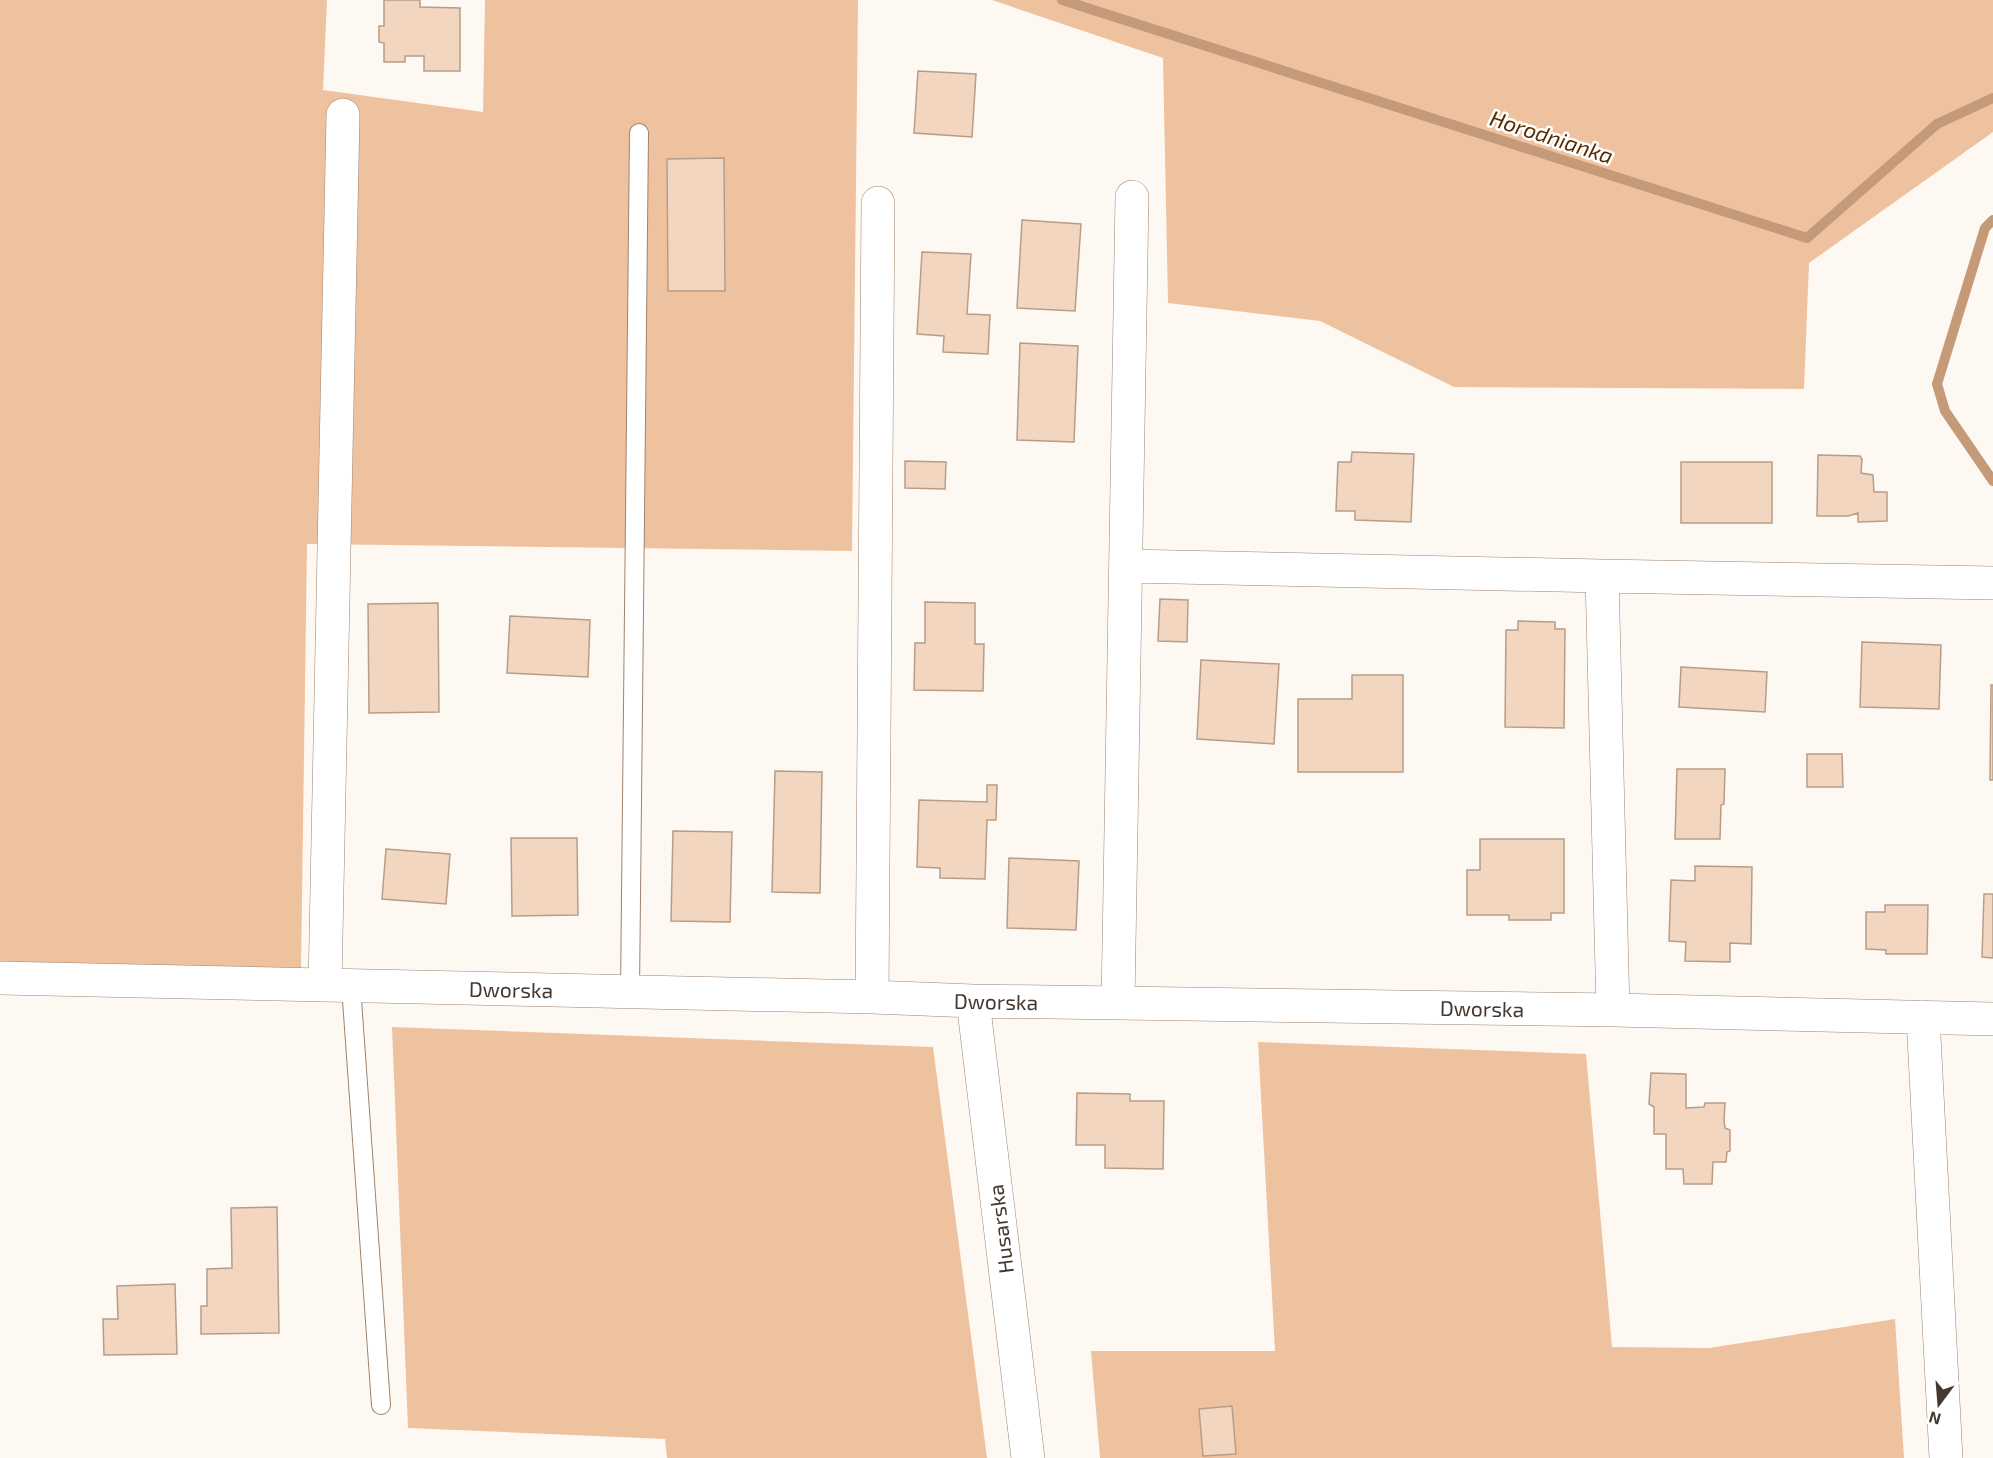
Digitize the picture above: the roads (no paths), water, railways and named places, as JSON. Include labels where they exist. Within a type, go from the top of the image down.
[{"type":"street","points":[[338,985],[343,115]]},
{"type":"street","points":[[1119,1003],[1132,197]]},
{"type":"street","points":[[873,997],[878,203]]},
{"type":"street","points":[[1126,566],[1993,583]]},
{"type":"street","points":[[1602,576],[1613,1010]]},
{"type":"street","name":"Dworska","points":[[0,978],[973,1001],[1613,1010],[1993,1019]]},
{"type":"street","name":"Husarska","points":[[973,1001],[1028,1458]]},
{"type":"street","points":[[1923,1017],[1946,1458]]},
{"type":"lane","points":[[630,992],[639,133]]},
{"type":"lane","points":[[338,985],[381,1405]]},
{"type":"waterway","name":"Horodnianka","points":[[1062,0],[1807,238],[1937,124],[1993,98]]},
{"type":"waterway","points":[[1993,220],[1985,228],[1937,384],[1945,411],[1993,481]]}]
